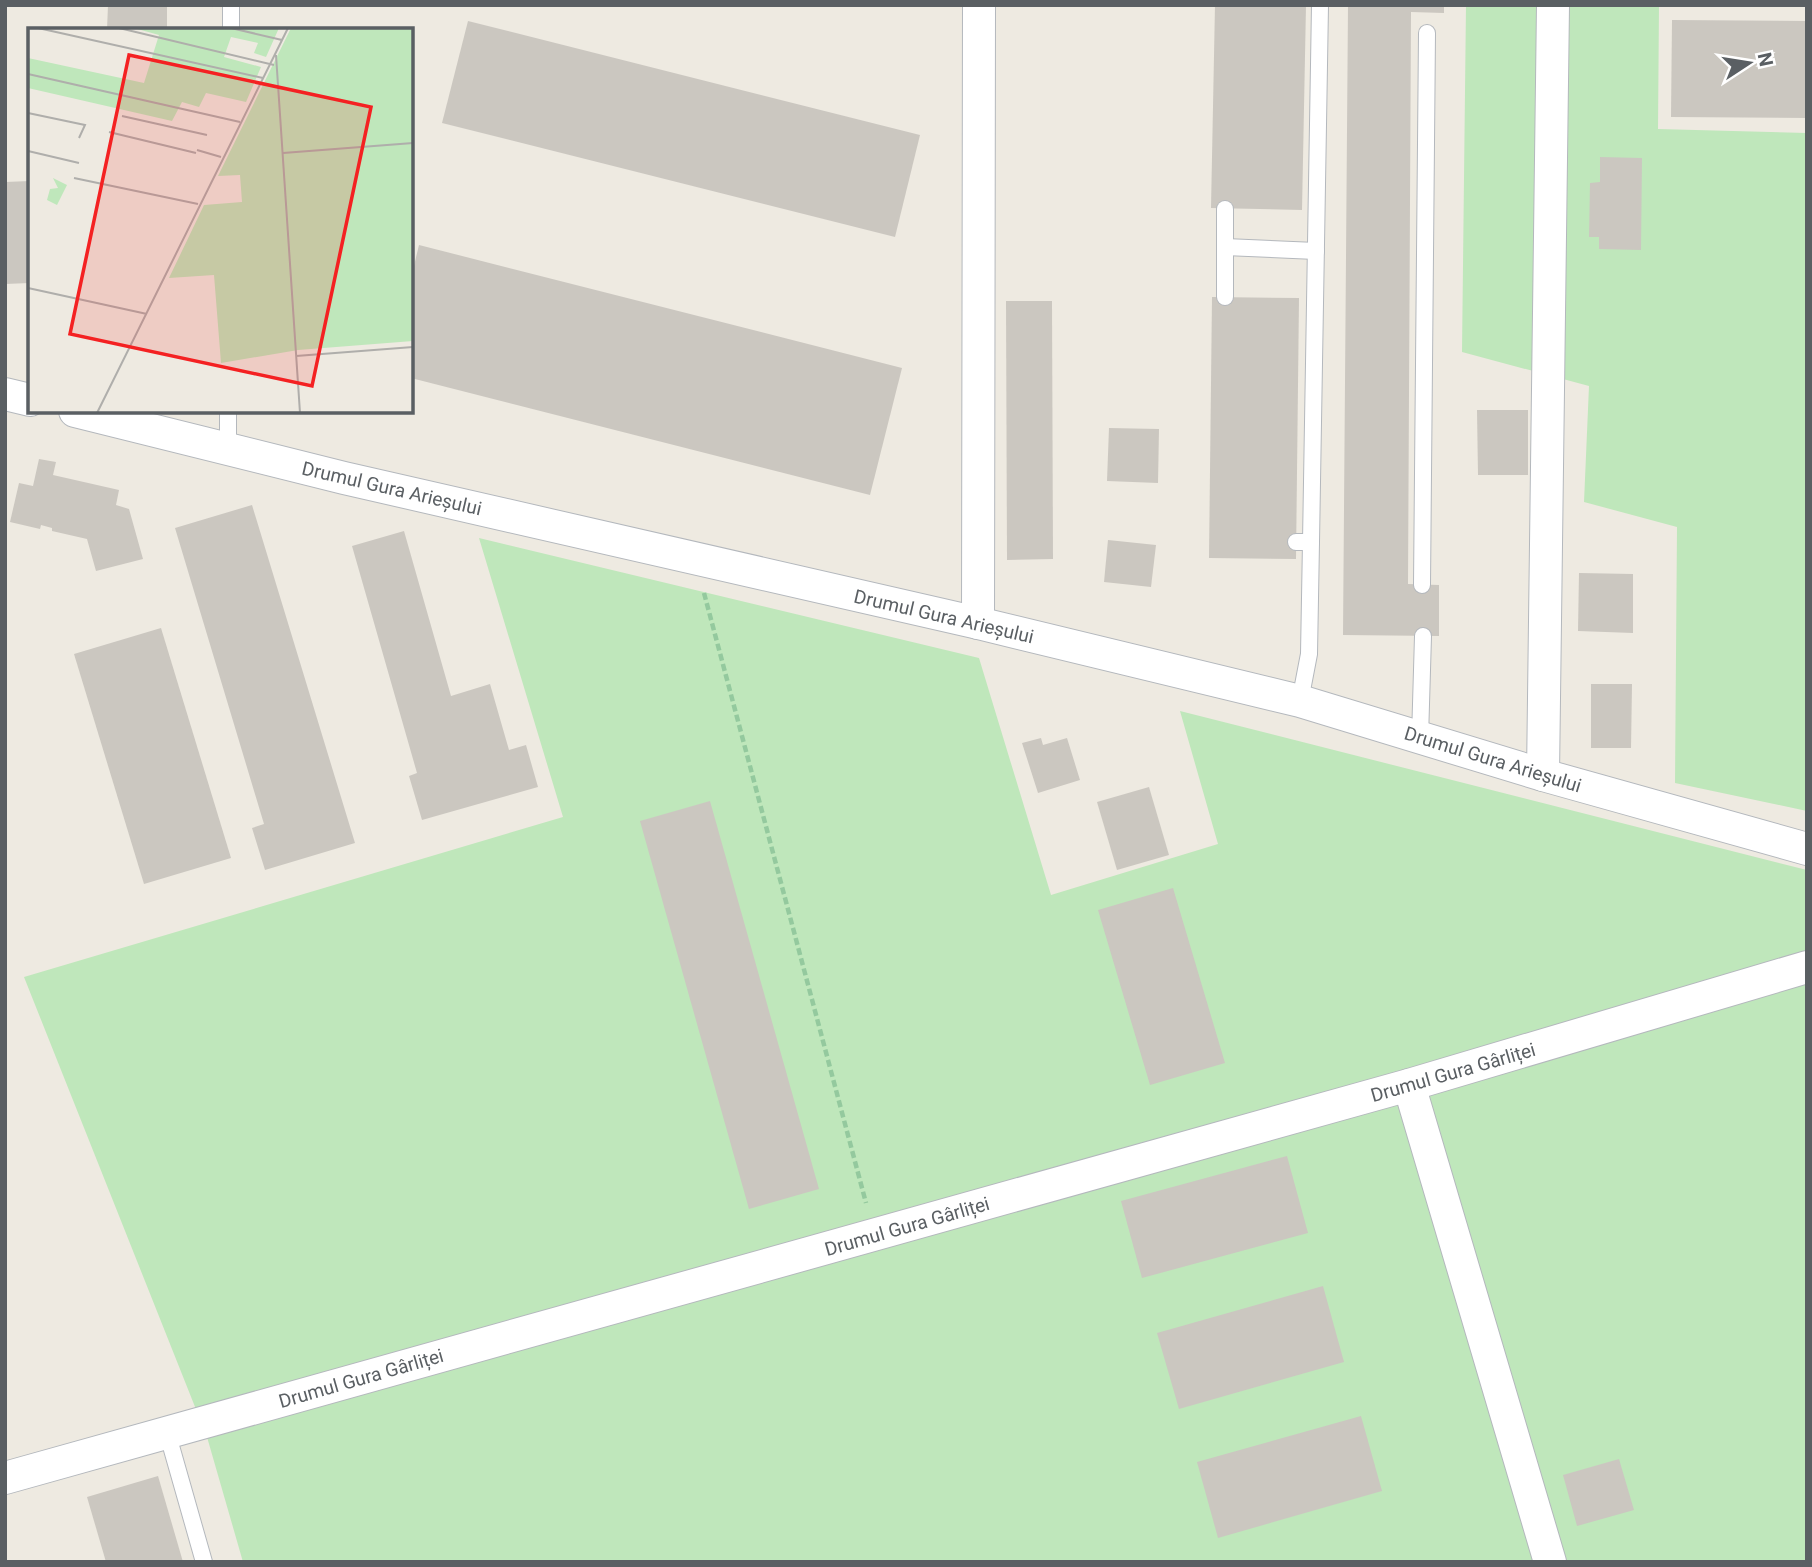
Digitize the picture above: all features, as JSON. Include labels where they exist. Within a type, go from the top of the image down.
[{"type":"street","points":[[978,623],[979,5]]},
{"type":"street","points":[[1543,775],[1553,5]]},
{"type":"street","points":[[5,394],[28,400]]},
{"type":"street","name":"Drumul Gura Arieșului","points":[[83,413],[344,478],[978,623],[1300,701],[1543,775],[1807,849]]},
{"type":"street","name":"Drumul Gura Gârliței","points":[[5,1478],[1409,1085],[1807,967]]},
{"type":"street","points":[[1409,1085],[1550,1562]]},
{"type":"lane","points":[[231,5],[231,28]]},
{"type":"lane","points":[[1300,701],[1309,654],[1303,542],[1316,251],[1320,5]]},
{"type":"lane","points":[[1422,584],[1427,33]]},
{"type":"lane","points":[[1224,297],[1225,209]]},
{"type":"lane","points":[[1225,247],[1316,251]]},
{"type":"lane","points":[[228,449],[229,413]]},
{"type":"lane","points":[[1420,738],[1423,636]]},
{"type":"lane","points":[[167,1433],[204,1562]]},
{"type":"path","points":[[718,564],[714,587],[702,586],[874,1235]]},
{"type":"green space","points":[[1466,5],[1659,5],[1658,129],[1807,133],[1807,811],[1675,783],[1677,527],[1584,502],[1589,386],[1462,352]]},
{"type":"green space","points":[[479,538],[979,658],[1051,895],[1218,844],[1180,711],[1807,870],[1807,1562],[243,1562],[207,1437],[24,977],[563,817]]},
{"type":"building","points":[[108,5],[167,5],[167,28],[107,28]]},
{"type":"building","points":[[1215,5],[1306,5],[1302,210],[1211,208]]},
{"type":"building","points":[[1348,5],[1444,5],[1444,13],[1411,12],[1408,584],[1439,585],[1439,636],[1343,635]]},
{"type":"building","points":[[1672,20],[1807,21],[1807,118],[1671,117]]},
{"type":"building","points":[[468,21],[920,135],[895,237],[442,123]]},
{"type":"building","points":[[1600,157],[1642,158],[1641,250],[1599,249],[1599,237],[1589,237],[1590,183],[1600,182]]},
{"type":"building","points":[[28,181],[28,283],[5,284],[5,182]]},
{"type":"building","points":[[419,245],[902,368],[870,495],[413,379],[413,270]]},
{"type":"building","points":[[1212,297],[1299,298],[1296,559],[1209,558]]},
{"type":"building","points":[[1006,301],[1052,301],[1053,559],[1007,560]]},
{"type":"building","points":[[1477,410],[1528,410],[1528,475],[1478,475]]},
{"type":"building","points":[[1109,428],[1159,429],[1158,483],[1107,481]]},
{"type":"building","points":[[39,459],[56,462],[53,475],[119,490],[116,505],[129,509],[143,559],[96,571],[87,539],[52,531],[52,528],[41,525],[40,529],[10,522],[19,483],[33,486]]},
{"type":"building","points":[[252,505],[355,843],[265,870],[252,828],[264,824],[175,528]]},
{"type":"building","points":[[404,531],[451,696],[490,684],[509,750],[526,745],[538,787],[422,820],[409,776],[417,773],[352,546]]},
{"type":"building","points":[[1108,540],[1156,545],[1151,587],[1104,582]]},
{"type":"building","points":[[1579,573],[1633,574],[1633,633],[1578,631]]},
{"type":"building","points":[[161,628],[231,858],[144,884],[74,654]]},
{"type":"building","points":[[1591,684],[1632,684],[1631,748],[1591,748]]},
{"type":"building","points":[[1041,738],[1043,745],[1067,738],[1080,780],[1038,793],[1022,743]]},
{"type":"building","points":[[1149,787],[1169,855],[1117,870],[1097,802]]},
{"type":"building","points":[[710,801],[819,1189],[749,1209],[640,821]]},
{"type":"building","points":[[1173,888],[1225,1063],[1150,1085],[1098,910]]},
{"type":"building","points":[[1287,1156],[1308,1233],[1142,1278],[1121,1201]]},
{"type":"building","points":[[1323,1286],[1344,1362],[1179,1409],[1157,1333]]},
{"type":"building","points":[[1361,1416],[1382,1491],[1218,1538],[1197,1462]]},
{"type":"building","points":[[1619,1459],[1634,1510],[1577,1526],[1563,1475]]},
{"type":"building","points":[[158,1476],[183,1562],[106,1562],[87,1497]]}]
